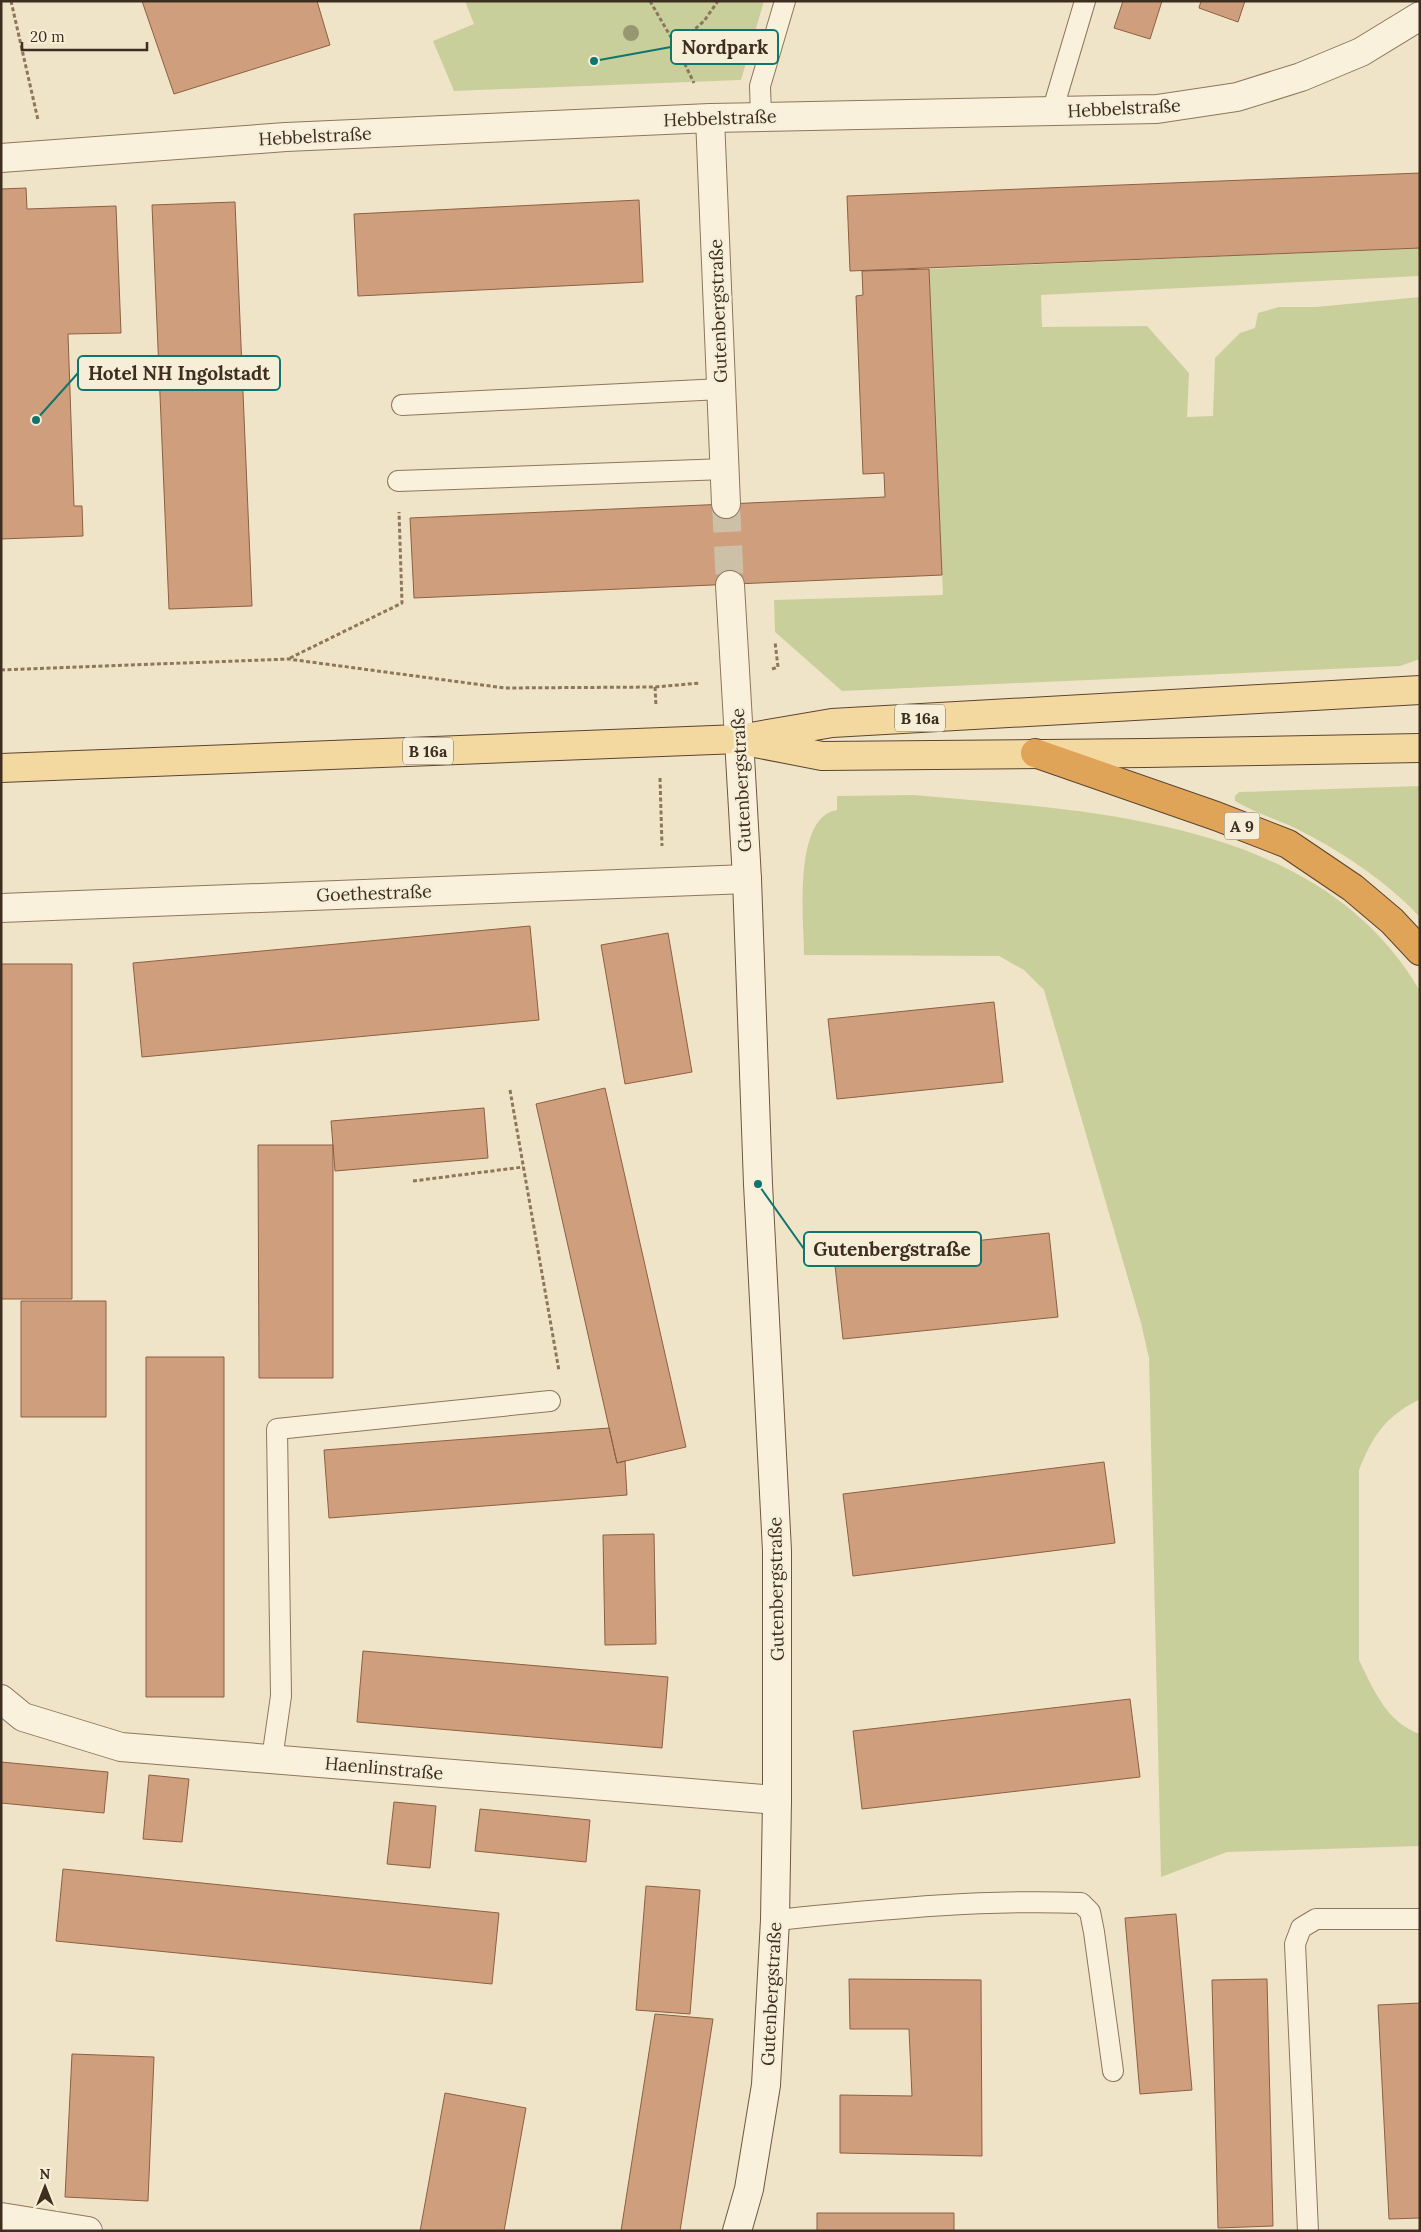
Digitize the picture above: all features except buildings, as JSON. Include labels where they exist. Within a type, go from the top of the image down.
[{"type":"highway","name":"A 9","points":[[1035,753],[1207,813],[1288,844],[1352,888],[1392,921],[1420,951]]},
{"type":"main road","name":"B 16a","points":[[1,768],[739,739],[832,723],[1418,689]]},
{"type":"main road","name":"B 16a","points":[[739,739],[822,756],[1420,748]]},
{"type":"street","name":"Hebbelstraße","points":[[1,158],[286,137],[710,118],[1157,110],[1237,97],[1301,77],[1361,52],[1420,16]]},
{"type":"street","name":"Gutenbergstraße","points":[[710,118],[726,504]]},
{"type":"street","name":"Gutenbergstraße","points":[[730,585],[747,879],[758,1184],[777,1551],[775,1920],[766,2085],[749,2189],[737,2231]]},
{"type":"street","name":"Goethestraße","points":[[1,908],[747,879]]},
{"type":"street","name":"Haenlinstraße","points":[[1,1699],[23,1717],[122,1747],[777,1800]]},
{"type":"street","points":[[1,2217],[88,2231]]},
{"type":"lane","points":[[760,117],[760,86],[785,1]]},
{"type":"lane","points":[[1052,112],[1085,1]]},
{"type":"lane","points":[[402,404],[721,389]]},
{"type":"lane","points":[[398,481],[725,469]]},
{"type":"lane","points":[[272,1759],[281,1696],[277,1429],[550,1401]]},
{"type":"lane","points":[[775,1920],[943,1904],[1031,1901],[1081,1903],[1090,1912],[1094,1932],[1113,2071]]},
{"type":"lane","points":[[1308,2231],[1295,1944],[1301,1928],[1316,1919],[1420,1919]]},
{"type":"path","points":[[11,1],[46,155]]},
{"type":"path","points":[[650,1],[676,46],[710,118]]},
{"type":"path","points":[[676,46],[704,21],[718,1]]},
{"type":"path","points":[[288,659],[402,603],[398,481]]},
{"type":"path","points":[[1,670],[288,659],[505,688],[655,687],[736,680],[778,667],[775,642]]},
{"type":"path","points":[[655,687],[664,882]]},
{"type":"path","points":[[510,1090],[564,1397],[550,1401]]},
{"type":"path","points":[[413,1181],[523,1167]]},
{"type":"green space","points":[[465,1],[764,1],[741,80],[454,91],[433,41],[474,24]]},
{"type":"green space","points":[[1420,248],[1420,276],[1041,295],[1042,327],[1147,326],[1189,373],[1187,417],[1213,416],[1215,358],[1240,333],[1255,328],[1258,313],[1279,307],[1316,307],[1420,297],[1420,659],[1400,666],[842,691],[775,632],[774,600],[943,595],[929,269]]},
{"type":"green space","points":[[1420,786],[1420,917],[1391,890],[1343,855],[1291,826],[1235,801],[1235,796],[1239,792]]},
{"type":"green space","points":[[914,795],[1053,808],[1125,818],[1196,834],[1262,857],[1324,890],[1377,934],[1420,991],[1420,1399],[1398,1413],[1382,1428],[1375,1437],[1359,1470],[1359,1660],[1382,1704],[1399,1722],[1408,1729],[1420,1734],[1420,1846],[1227,1852],[1161,1877],[1149,1358],[1141,1323],[1044,990],[1024,970],[999,956],[804,955],[803,896],[807,850],[813,831],[823,817],[837,810],[837,796]]},
{"type":"tunnel","points":[[726,504],[730,585]]},
{"type":"place","name":"Nordpark","points":[[594,61]]},
{"type":"place","name":"Hotel NH Ingolstadt","points":[[36,420]]},
{"type":"place","name":"Gutenbergstraße","points":[[758,1184]]}]
